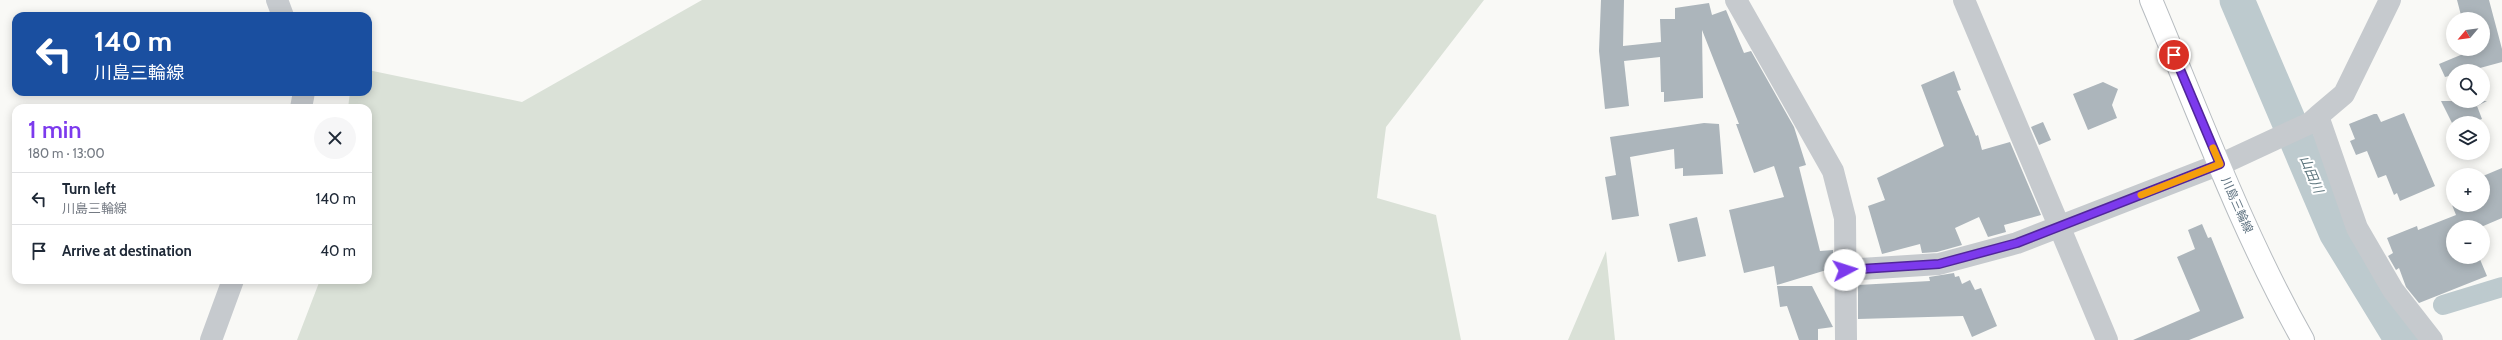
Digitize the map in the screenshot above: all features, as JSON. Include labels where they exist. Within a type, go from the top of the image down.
[{"type":"main road","name":"川島三輪線","points":[[2151,0],[2224,162],[2278,296],[2303,340]]},
{"type":"street","points":[[277,0],[282,12]]},
{"type":"street","points":[[1736,0],[1833,171],[1845,218],[1846,340]]},
{"type":"street","points":[[1964,0],[2107,340]]},
{"type":"street","points":[[1845,270],[1939,264],[2017,243],[2224,162],[2314,120],[2344,94],[2390,0]]},
{"type":"street","points":[[2314,120],[2357,228],[2393,290],[2432,340]]},
{"type":"street","points":[[211,340],[232,284]]},
{"type":"shaded area","points":[[702,0],[1484,0],[1386,127],[1377,198],[1436,215],[1461,340],[297,340],[318,284],[372,284],[372,104],[348,104],[350,96],[372,96],[372,71],[522,102]]},
{"type":"shaded area","points":[[1606,251],[1615,340],[1568,340]]},
{"type":"building","points":[[1601,0],[1624,0],[1623,46],[1661,42],[1660,19],[1675,19],[1675,8],[1709,3],[1712,15],[1726,10],[1744,53],[1751,51],[1794,127],[1806,165],[1799,167],[1820,251],[1833,250],[1833,268],[1777,285],[1774,266],[1744,273],[1729,210],[1784,197],[1774,166],[1754,173],[1736,124],[1739,124],[1702,30],[1703,98],[1664,102],[1664,92],[1661,92],[1660,57],[1624,61],[1629,106],[1605,109],[1599,51]]},
{"type":"building","points":[[2457,0],[2489,0],[2502,49],[2502,62],[2490,65],[2490,64],[2446,64],[2445,77],[2439,64],[2458,56],[2490,56],[2490,12],[2460,12]]},
{"type":"building","points":[[1954,71],[1961,90],[1957,91],[1976,136],[1978,135],[1982,150],[2010,142],[2041,215],[2004,225],[2006,232],[1988,237],[1979,217],[1955,228],[1962,245],[1937,252],[1922,253],[1920,244],[1882,254],[1868,206],[1885,200],[1877,178],[1944,146],[1921,85]]},
{"type":"building","points":[[2103,82],[2118,89],[2112,105],[2117,118],[2088,130],[2073,94]]},
{"type":"building","points":[[2441,101],[2446,101],[2446,108],[2478,108],[2481,116],[2448,116]]},
{"type":"building","points":[[2404,113],[2435,186],[2400,201],[2397,193],[2394,195],[2386,175],[2378,178],[2367,151],[2356,155],[2350,141],[2355,139],[2349,124],[2374,114],[2377,114],[2381,122]]},
{"type":"building","points":[[2043,122],[2051,140],[2039,145],[2031,127]]},
{"type":"building","points":[[1704,123],[1719,124],[1723,174],[1683,176],[1683,168],[1675,169],[1674,149],[1630,157],[1639,216],[1612,220],[1605,177],[1616,175],[1610,137]]},
{"type":"building","points":[[2502,168],[2502,218],[2490,223],[2490,220],[2446,220],[2446,264],[2482,264],[2487,276],[2419,303],[2406,287],[2399,268],[2396,270],[2388,256],[2393,253],[2387,238],[2417,226],[2418,230],[2456,215],[2455,212],[2490,212],[2490,173]]},
{"type":"building","points":[[1697,217],[1706,256],[1678,262],[1669,224]]},
{"type":"building","points":[[2202,224],[2208,238],[2211,237],[2244,318],[2189,340],[2133,340],[2200,311],[2177,257],[2195,249],[2188,230]]},
{"type":"building","points":[[1954,273],[1955,277],[1959,276],[1962,284],[1970,280],[1975,290],[1981,288],[1997,326],[1972,337],[1963,316],[1858,319],[1858,285],[1930,281],[1929,277]]},
{"type":"building","points":[[1777,286],[1812,286],[1833,327],[1818,329],[1818,340],[1799,340],[1787,306],[1780,307]]},
{"type":"waterway","name":"山田川","points":[[2237,0],[2336,232],[2402,340]]},
{"type":"waterway","points":[[2443,305],[2502,287]]},
{"type":"slow traffic","points":[[2141,195],[2220,164],[2213,148]]},
{"type":"route","points":[[1845,270],[1939,264],[2017,243],[2220,164],[2174,55]]}]
